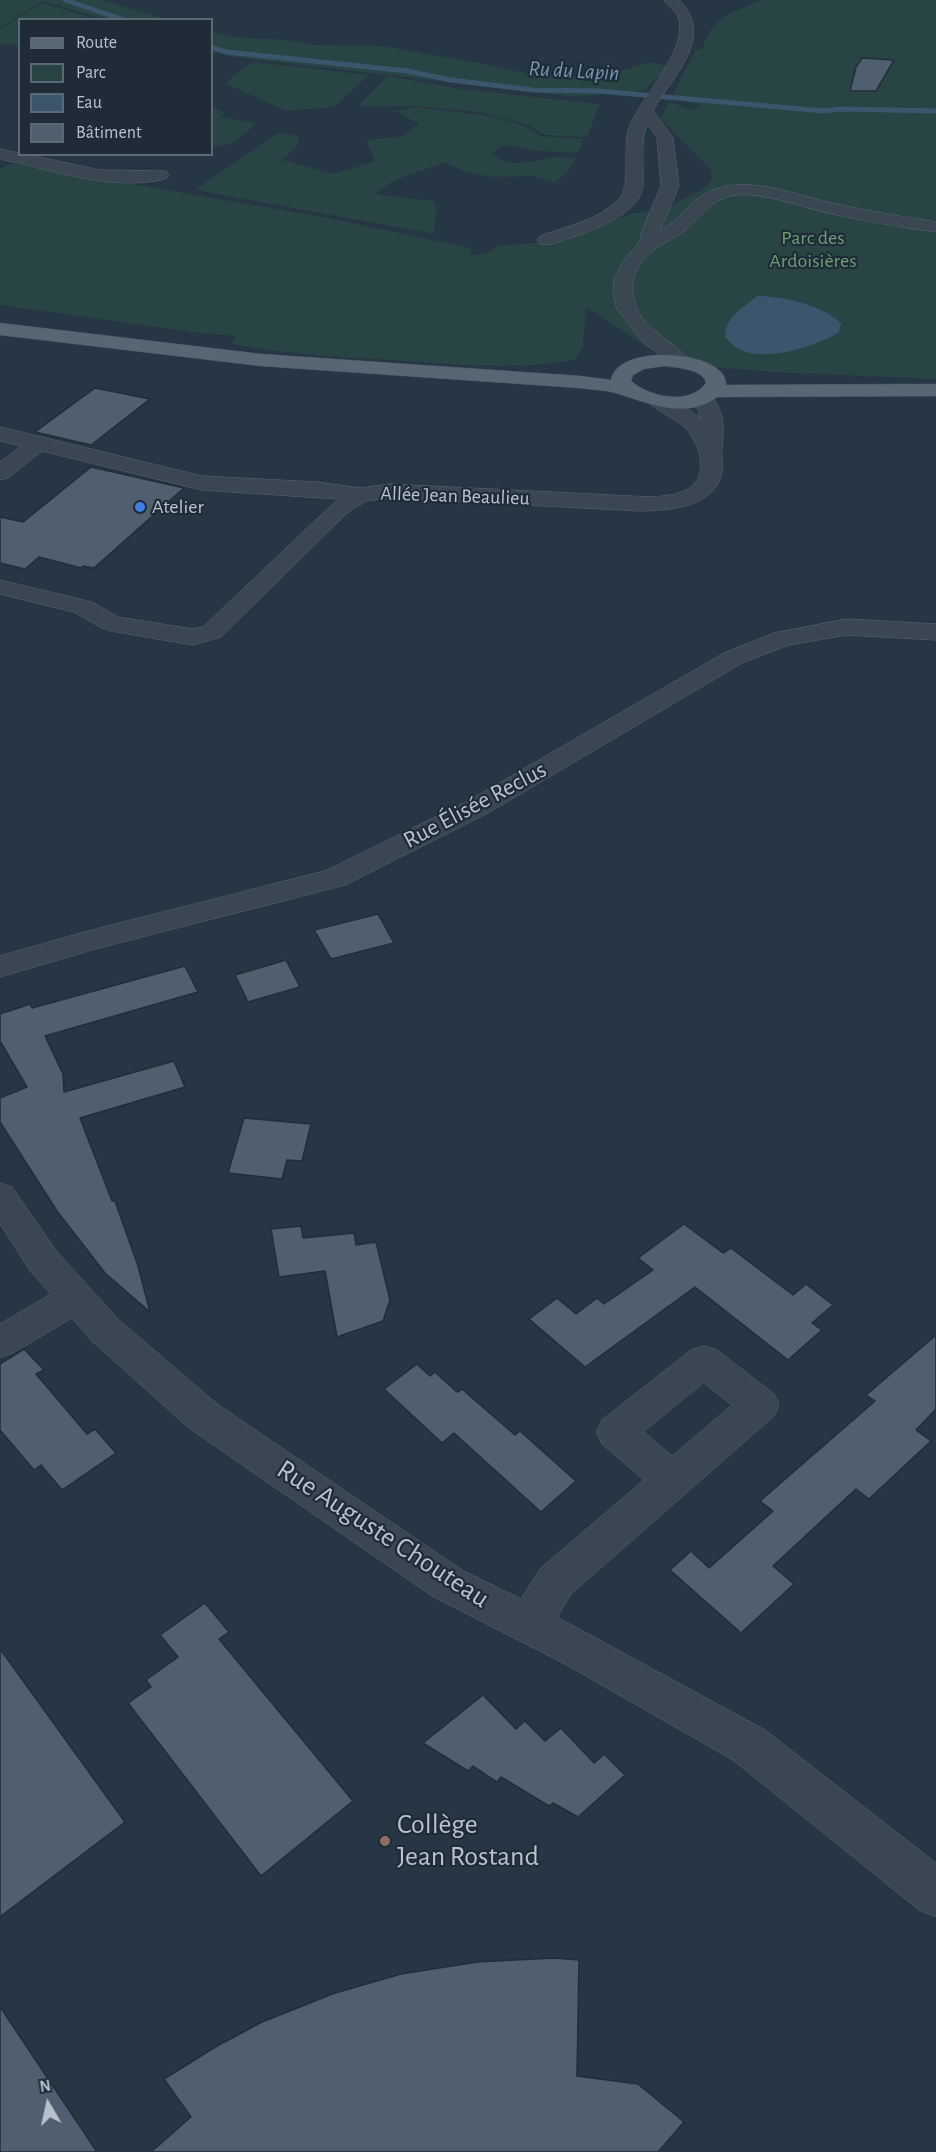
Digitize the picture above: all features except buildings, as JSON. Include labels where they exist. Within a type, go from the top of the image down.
[{"type":"main road","points":[[0,329],[154,349],[306,364],[580,382],[630,374],[651,361],[679,361],[692,364],[709,387]]},
{"type":"main road","points":[[630,374],[634,394],[658,401],[675,402],[709,387],[936,390]]},
{"type":"street","points":[[546,240],[623,207],[632,194],[634,180],[632,146],[636,127],[650,101],[676,64],[686,42],[687,17],[671,0]]},
{"type":"street","points":[[649,243],[651,231],[670,186],[665,138],[650,101]]},
{"type":"street","points":[[0,154],[125,178],[160,175]]},
{"type":"street","points":[[679,361],[656,343],[632,318],[624,305],[621,293],[622,284],[628,267],[649,243],[672,231],[709,197],[733,190],[752,191],[836,210],[936,227]]},
{"type":"street","points":[[630,374],[632,318]]},
{"type":"street","name":"Allée Jean Beaulieu","points":[[0,587],[83,607],[111,624],[193,637],[212,632],[339,508],[360,495],[390,491],[641,504],[668,503],[690,497],[706,486],[711,472],[710,450],[715,419],[709,387]]},
{"type":"street","points":[[658,401],[692,422],[710,450]]},
{"type":"street","points":[[0,434],[202,483],[317,489],[360,495]]},
{"type":"street","points":[[0,473],[38,443]]},
{"type":"street","name":"Rue Élisée Reclus","points":[[0,967],[88,941],[336,878],[478,807],[733,658],[783,638],[848,627],[936,632]]},
{"type":"street","name":"Rue Auguste Chouteau","points":[[0,1196],[44,1262],[106,1331],[203,1416],[447,1582],[529,1624],[749,1745],[936,1893]]},
{"type":"street","points":[[0,1342],[76,1298]]},
{"type":"street","points":[[529,1624],[556,1581],[673,1481]]},
{"type":"green space","points":[[0,0],[101,0],[163,18],[100,18],[43,1],[0,28]]},
{"type":"green space","name":"Parc des Ardoisières","points":[[761,0],[936,0],[936,379],[773,372],[698,366],[648,348],[586,307],[583,347],[574,360],[532,365],[490,366],[275,351],[232,344],[235,336],[0,305],[0,170],[11,163],[328,218],[470,248],[474,251],[468,256],[493,251],[497,246],[562,241],[632,213],[651,210],[688,197],[712,179],[710,169],[660,118],[669,102],[693,110],[700,105],[678,100],[678,96],[673,94],[696,50],[703,48],[712,28],[725,16]]},
{"type":"green space","points":[[42,3],[93,18],[18,18],[18,46],[0,43],[0,29]]},
{"type":"green space","points":[[213,32],[232,37],[287,40],[316,45],[382,46],[480,63],[538,76],[583,76],[625,70],[649,62],[669,66],[645,90],[575,97],[233,57],[213,51]]},
{"type":"green space","points":[[252,62],[369,75],[334,107],[286,111],[225,83]]},
{"type":"green space","points":[[388,76],[461,89],[600,104],[587,137],[545,135],[529,125],[480,112],[414,106],[358,106]]},
{"type":"green space","points":[[213,107],[225,113],[221,117],[256,123],[230,143],[213,146]]},
{"type":"green space","points":[[417,107],[496,117],[525,126],[541,136],[584,139],[578,153],[539,151],[503,145],[492,153],[499,159],[514,163],[556,157],[576,158],[568,171],[555,183],[532,176],[492,177],[465,172],[445,162],[393,181],[374,194],[434,201],[435,234],[195,190],[278,133],[299,136],[298,145],[282,160],[335,174],[375,161],[366,140],[402,136],[419,124],[396,111]]},
{"type":"water","points":[[757,296],[790,300],[824,311],[841,323],[839,332],[818,343],[790,351],[762,354],[739,349],[725,337],[728,324],[736,313]]},
{"type":"waterway","name":"Ru du Lapin","points":[[65,0],[118,18]]},
{"type":"waterway","name":"Ru du Lapin","points":[[213,48],[227,52],[407,71],[451,80],[533,90],[599,91],[824,111],[841,109],[936,111]]},
{"type":"place","name":"Atelier","points":[[140,507]]},
{"type":"place","name":"Collège Jean Rostand","points":[[385,1841]]}]
